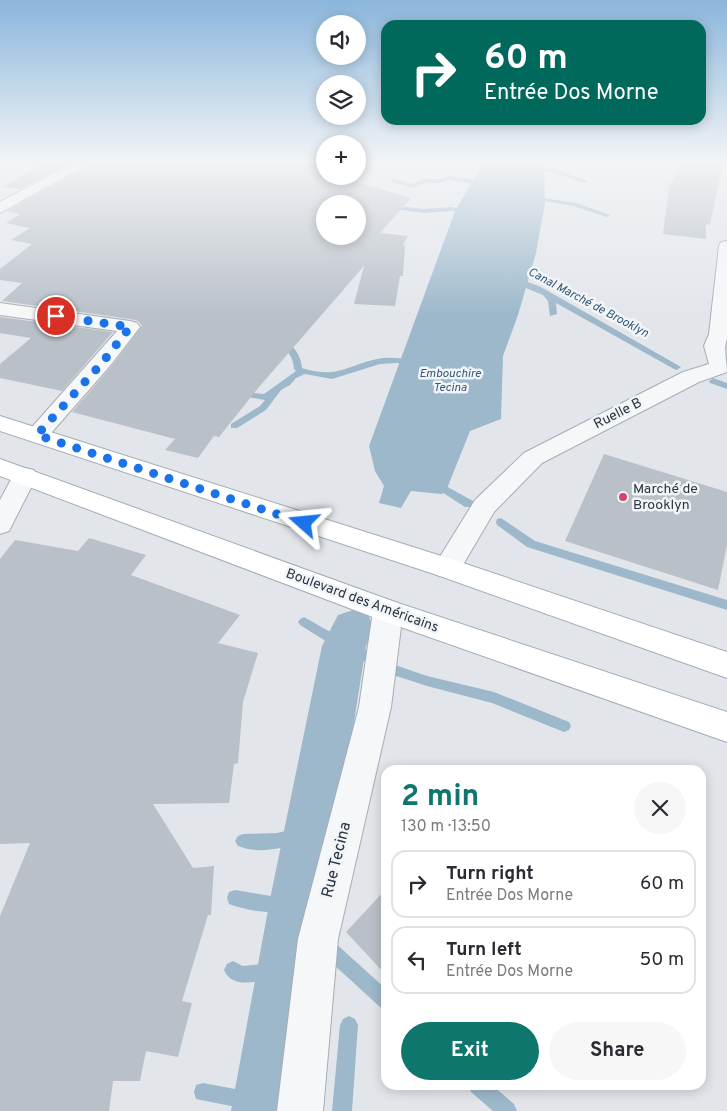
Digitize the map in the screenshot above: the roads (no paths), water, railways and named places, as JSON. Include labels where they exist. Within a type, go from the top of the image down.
[{"type":"main road","points":[[0,423],[447,568],[727,665]]},
{"type":"main road","name":"Boulevard des Américains","points":[[13,472],[388,611],[727,727]]},
{"type":"street","name":"Ruelle B","points":[[447,568],[484,506],[533,458],[691,377],[724,369],[714,346],[719,334],[727,246]]},
{"type":"street","points":[[0,309],[130,327],[102,363],[37,435]]},
{"type":"street","points":[[0,525],[13,472]]},
{"type":"street","name":"Rue Tecina","points":[[300,1111],[318,939],[375,707],[388,611]]},
{"type":"water","name":"Embouchire Tecina","points":[[455,212],[543,212],[536,253],[518,315],[503,356],[501,419],[470,431],[446,491],[442,494],[411,491],[401,508],[379,503],[384,486],[375,471],[369,446]]},
{"type":"waterway","points":[[465,212],[470,213]]},
{"type":"waterway","points":[[598,212],[607,215]]},
{"type":"waterway","name":"Canal Marché de Brooklyn","points":[[514,280],[538,289],[677,367]]},
{"type":"waterway","points":[[546,294],[552,301],[553,314]]},
{"type":"waterway","points":[[278,343],[287,346],[297,357],[298,369],[304,371]]},
{"type":"waterway","points":[[304,371],[332,376],[379,361],[397,360],[416,364]]},
{"type":"waterway","points":[[234,426],[263,408],[278,388],[287,383],[293,376],[304,371]]},
{"type":"waterway","name":"Canal Marché de Brooklyn","points":[[713,381],[727,386]]},
{"type":"waterway","points":[[239,393],[266,397],[274,390]]},
{"type":"waterway","points":[[435,483],[469,504]]},
{"type":"waterway","points":[[501,522],[531,544],[727,605]]},
{"type":"waterway","points":[[304,622],[344,646],[370,658]]},
{"type":"waterway","points":[[264,1111],[298,899],[344,646],[353,627]]},
{"type":"waterway","points":[[395,670],[427,681],[494,698],[564,726]]},
{"type":"waterway","points":[[243,841],[277,841],[310,832]]},
{"type":"waterway","points":[[302,873],[315,909]]},
{"type":"waterway","points":[[235,898],[271,905],[298,899]]},
{"type":"waterway","points":[[327,947],[381,996]]},
{"type":"waterway","points":[[233,970],[241,975],[276,971],[288,959]]},
{"type":"waterway","points":[[342,1111],[349,1025]]},
{"type":"waterway","points":[[203,1092],[241,1099],[248,1080],[274,1052]]},
{"type":"waterway","points":[[484,1090],[507,1111]]},
{"type":"place","name":"Marché de Brooklyn","points":[[623,497]]}]
